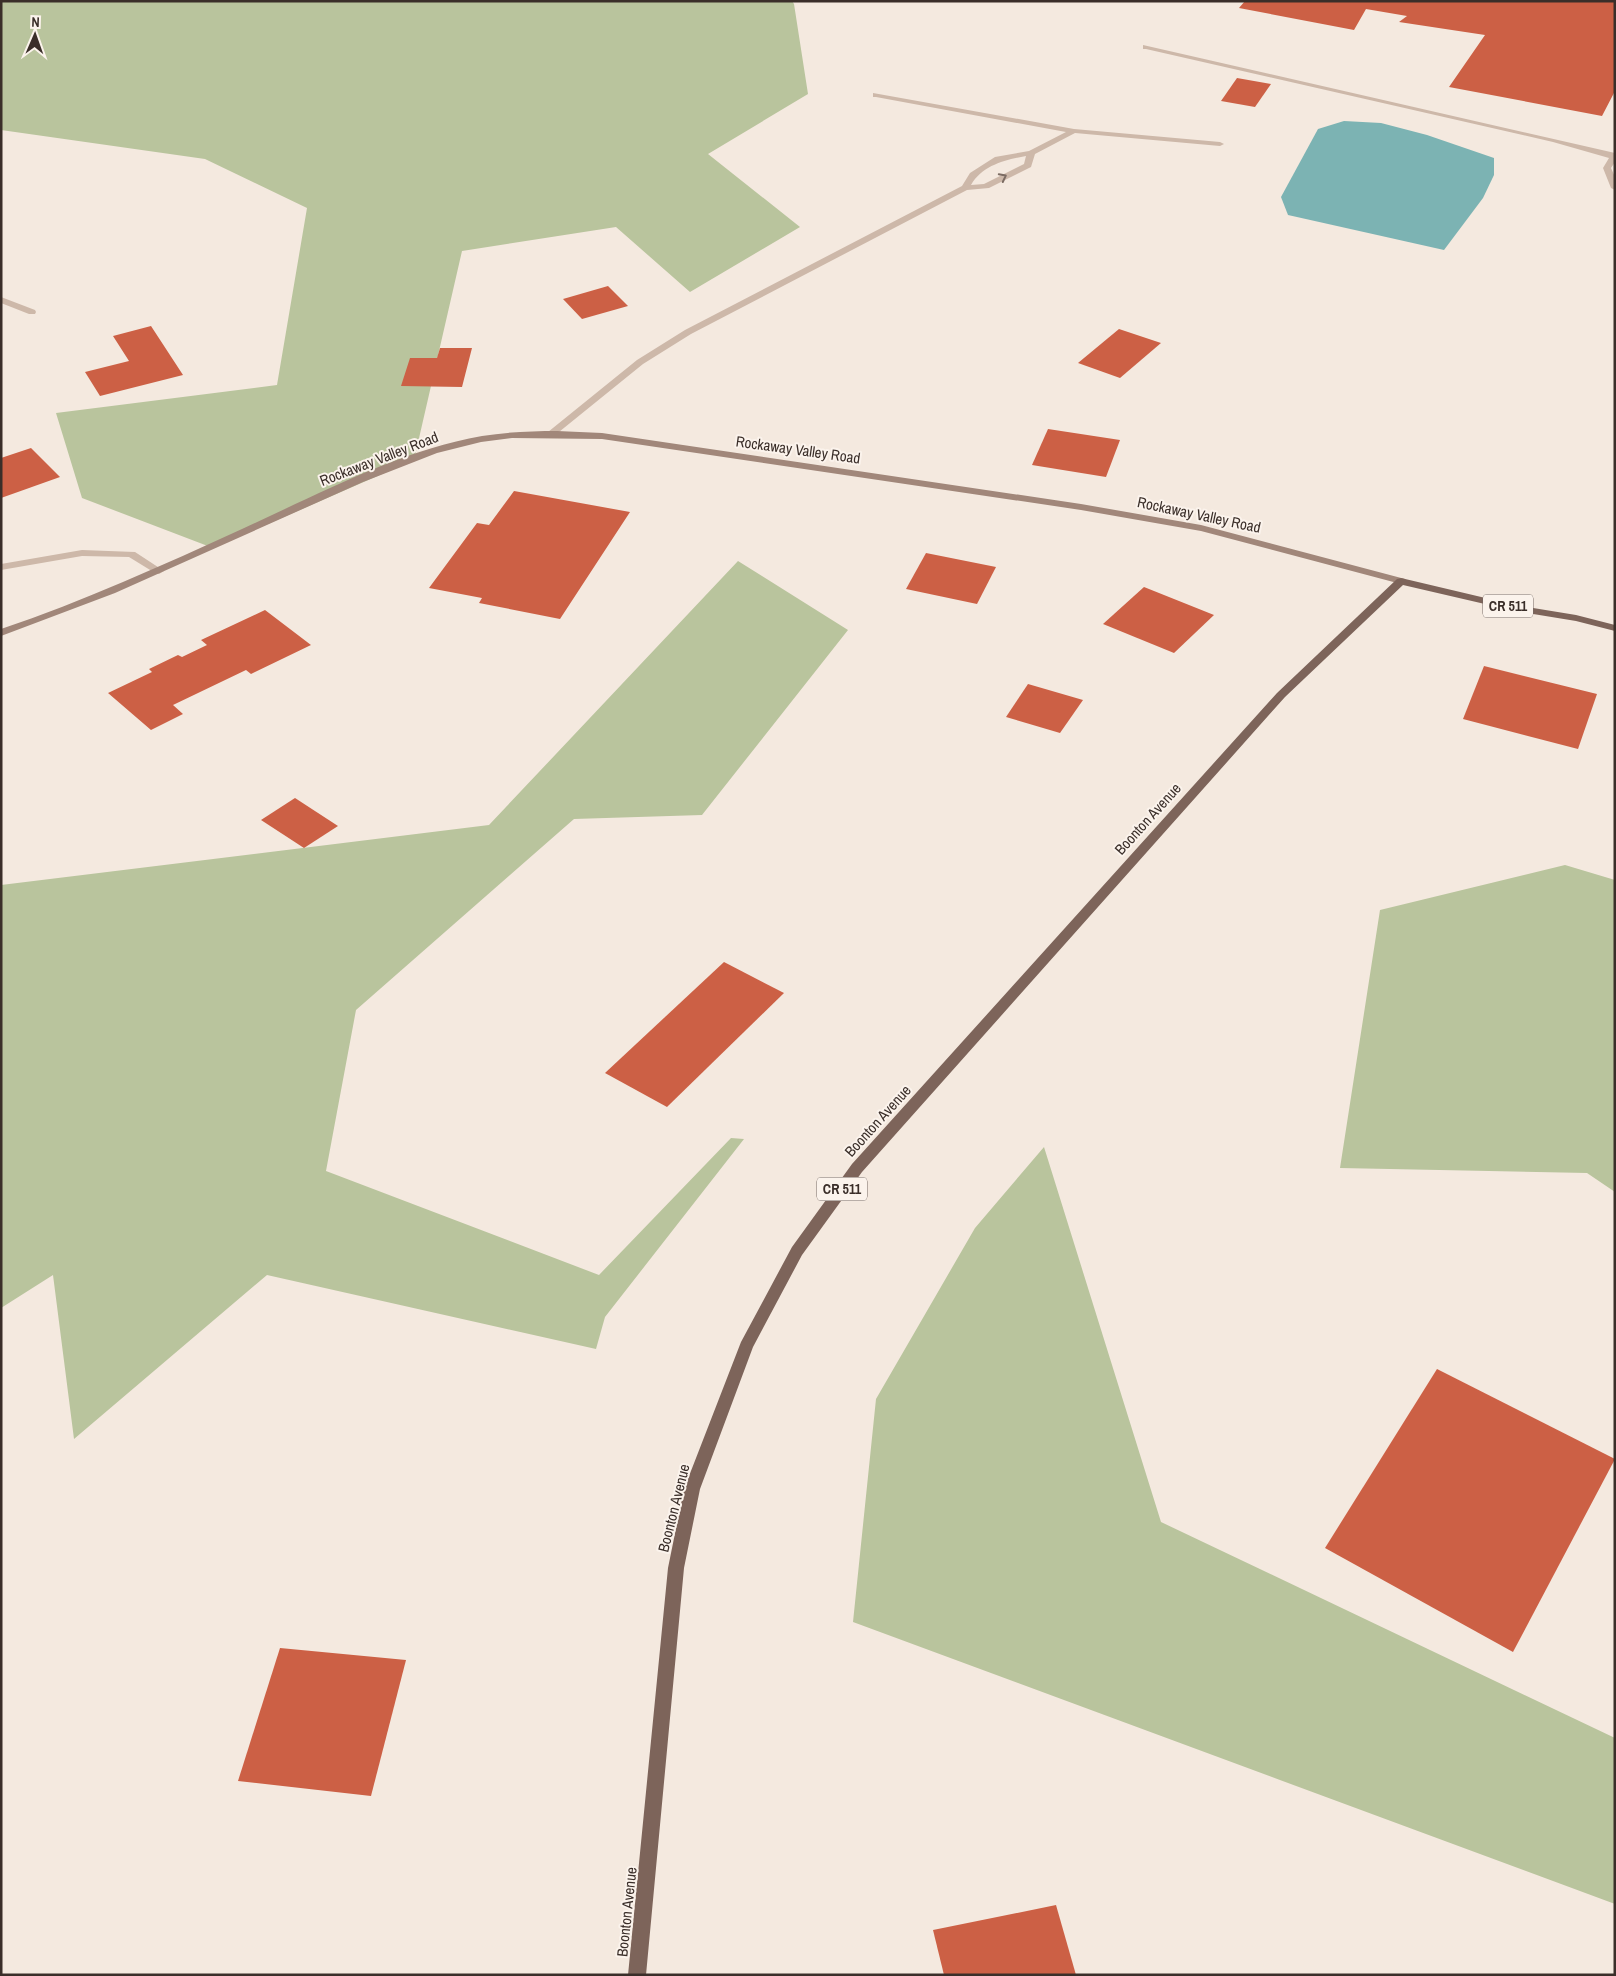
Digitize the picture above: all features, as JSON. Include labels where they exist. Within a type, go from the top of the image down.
[{"type":"main road","name":"Rockaway Valley Road","points":[[1401,581],[1516,608],[1576,618],[1615,628]]},
{"type":"main road","name":"Boonton Avenue","points":[[637,1975],[676,1568],[692,1489],[746,1346],[797,1251],[857,1168],[1274,702],[1401,581]]},
{"type":"street","name":"Rockaway Valley Road","points":[[1,633],[103,596],[354,482],[439,450],[480,439],[516,435],[602,436],[1081,507],[1201,528],[1401,581]]},
{"type":"lane","points":[[1146,47],[1555,140],[1614,156],[1607,168],[1615,188]]},
{"type":"lane","points":[[876,95],[1074,131],[1220,144]]},
{"type":"lane","points":[[965,188],[972,175],[998,159],[1031,153],[1074,131]]},
{"type":"lane","points":[[551,434],[640,362],[688,332],[965,188],[986,186],[1028,165],[1031,153]]},
{"type":"lane","points":[[1,300],[32,312]]},
{"type":"lane","points":[[1,567],[82,553],[131,554],[159,571]]},
{"type":"green space","points":[[1,1],[792,1],[808,94],[708,154],[800,227],[690,292],[616,227],[462,251],[414,460],[213,548],[82,498],[56,413],[277,385],[307,208],[205,159],[1,130]]},
{"type":"green space","points":[[738,561],[848,630],[702,815],[574,819],[356,1010],[326,1171],[599,1275],[731,1138],[744,1139],[605,1317],[596,1349],[267,1275],[74,1439],[53,1275],[1,1308],[1,885],[489,825]]},
{"type":"green space","points":[[1565,865],[1615,880],[1615,1192],[1587,1173],[1340,1168],[1380,910]]},
{"type":"green space","points":[[1044,1147],[1161,1522],[1615,1738],[1615,1904],[853,1622],[876,1399],[975,1228]]},
{"type":"water","points":[[1344,121],[1381,123],[1427,135],[1494,158],[1494,175],[1483,198],[1444,250],[1288,215],[1281,197],[1318,129]]},
{"type":"building","points":[[1245,1],[1615,1],[1615,91],[1602,116],[1449,87],[1485,35],[1399,22],[1407,16],[1366,9],[1354,30],[1239,8]]},
{"type":"building","points":[[1237,78],[1271,84],[1255,107],[1221,101]]},
{"type":"building","points":[[608,286],[628,306],[582,319],[563,299]]},
{"type":"building","points":[[151,326],[183,375],[100,396],[85,372],[129,361],[113,336]]},
{"type":"building","points":[[1119,329],[1161,343],[1120,378],[1078,363]]},
{"type":"building","points":[[440,348],[472,348],[462,387],[401,386],[410,358],[437,358]]},
{"type":"building","points":[[1048,429],[1120,440],[1106,477],[1032,465]]},
{"type":"building","points":[[31,448],[60,477],[1,498],[1,458]]},
{"type":"building","points":[[514,491],[630,512],[560,619],[479,603],[482,598],[429,588],[477,523],[489,525]]},
{"type":"building","points":[[926,553],[996,567],[977,604],[906,589]]},
{"type":"building","points":[[1144,587],[1214,615],[1174,653],[1103,624]]},
{"type":"building","points":[[265,610],[311,645],[251,674],[246,670],[173,705],[183,714],[151,730],[108,693],[152,672],[149,669],[178,655],[182,657],[207,645],[201,640]]},
{"type":"building","points":[[1484,666],[1597,694],[1578,749],[1463,719]]},
{"type":"building","points":[[1028,684],[1083,700],[1060,733],[1006,717]]},
{"type":"building","points":[[295,798],[338,826],[304,848],[261,820]]},
{"type":"building","points":[[724,962],[784,993],[667,1107],[605,1073]]},
{"type":"building","points":[[1437,1369],[1615,1459],[1513,1652],[1325,1548]]},
{"type":"building","points":[[280,1648],[406,1660],[371,1796],[238,1781]]},
{"type":"building","points":[[1056,1905],[1076,1975],[944,1975],[933,1930]]}]
